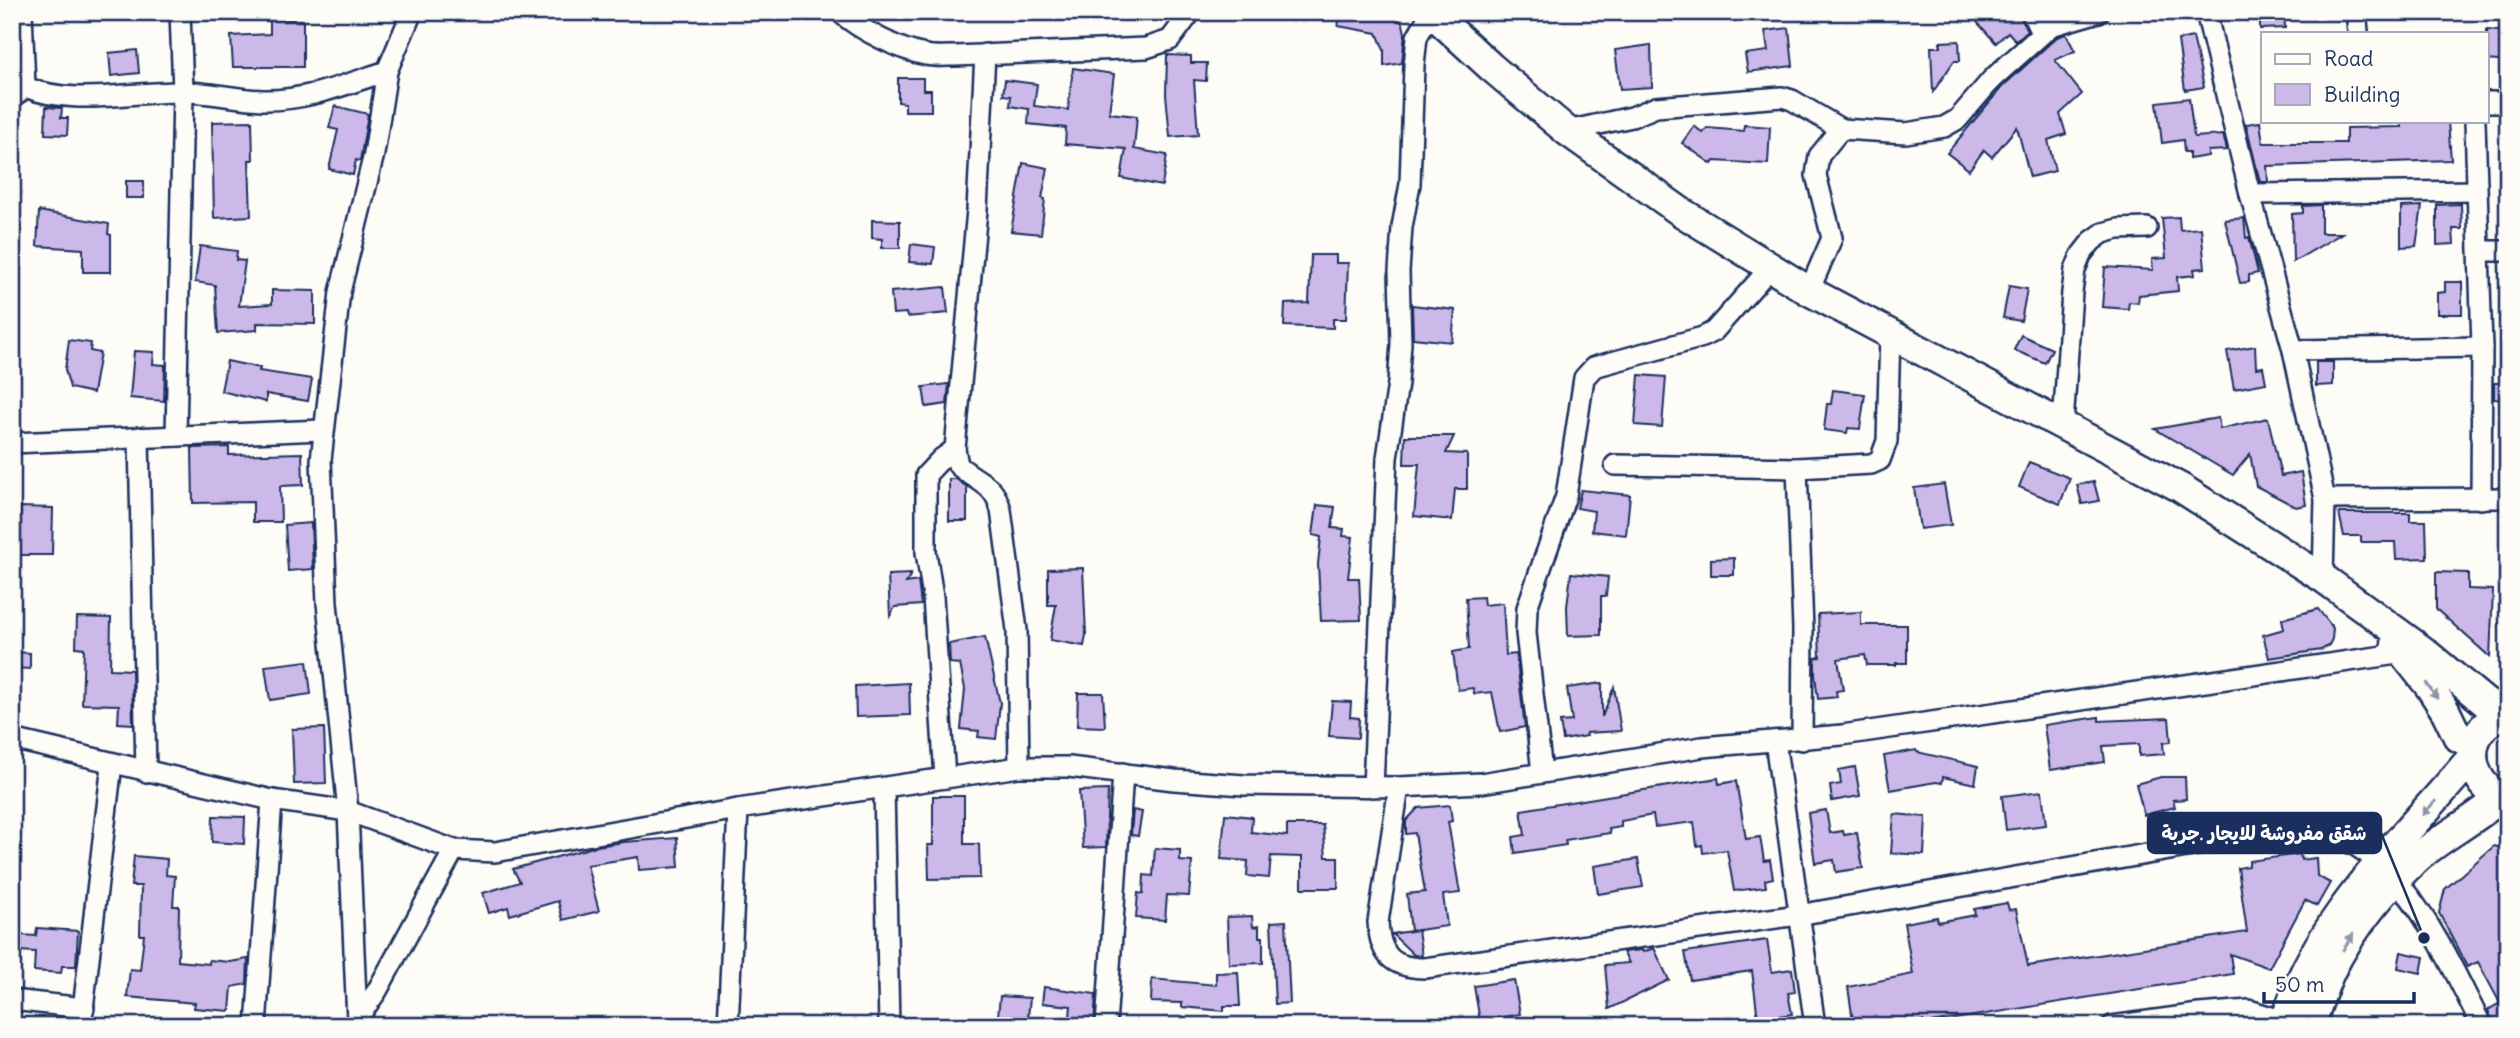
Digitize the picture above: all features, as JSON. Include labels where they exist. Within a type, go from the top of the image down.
[{"type":"main road","points":[[1431,12],[1567,131],[1681,212],[1809,291],[2181,488],[2323,578],[2376,616],[2412,652],[2487,704],[2508,712]]},
{"type":"main road","points":[[2387,871],[2421,855],[2504,800],[2485,788],[2476,773],[2473,750],[2458,737],[2412,652]]},
{"type":"main road","points":[[2294,1025],[2301,978],[2318,948],[2387,871],[2473,750],[2480,733],[2489,723],[2508,712]]},
{"type":"street","points":[[22,12],[19,93],[74,97],[183,92],[264,100],[318,93],[387,71]]},
{"type":"street","points":[[176,436],[183,92],[180,12]]},
{"type":"street","points":[[355,1024],[348,811],[327,603],[321,460],[340,292],[374,154],[387,71],[412,12]]},
{"type":"street","points":[[840,12],[863,28],[904,48],[926,55],[1146,48],[1170,40],[1191,12]]},
{"type":"street","points":[[1373,787],[1387,458],[1401,344],[1399,271],[1402,227],[1410,184],[1414,65],[1417,37],[1431,12]]},
{"type":"street","points":[[2031,12],[2041,33]]},
{"type":"street","points":[[1567,131],[1632,117],[1656,107],[1782,97],[1792,100],[1841,129],[1906,133],[1944,127],[1958,119],[1993,78],[2041,33],[2061,22],[2099,12]]},
{"type":"street","points":[[2206,12],[2250,194],[2293,349],[2325,499],[2323,578]]},
{"type":"street","points":[[985,54],[977,210],[955,449],[958,465],[986,484],[999,501],[1001,510],[1017,630],[1018,767]]},
{"type":"street","points":[[2488,102],[2508,102]]},
{"type":"street","points":[[2475,122],[2482,347],[2481,499]]},
{"type":"street","points":[[1809,291],[1832,238],[1816,175],[1819,156],[1841,129]]},
{"type":"street","points":[[2250,194],[2476,191]]},
{"type":"street","points":[[2063,425],[2072,292],[2075,270],[2081,255],[2092,241],[2103,233],[2118,229],[2147,228]]},
{"type":"street","points":[[2480,251],[2508,251]]},
{"type":"street","points":[[1542,772],[1526,633],[1527,608],[1566,496],[1584,377],[1594,367],[1703,337],[1714,331],[1770,268]]},
{"type":"street","points":[[1615,465],[1797,468],[1871,464],[1880,460],[1887,441],[1890,335]]},
{"type":"street","points":[[2293,349],[2482,347]]},
{"type":"street","points":[[12,443],[323,430]]},
{"type":"street","points":[[139,437],[146,772]]},
{"type":"street","points":[[945,778],[933,597],[926,552],[926,475],[955,449]]},
{"type":"street","points":[[1797,468],[1803,629],[1802,740]]},
{"type":"street","points":[[2325,499],[2508,498]]},
{"type":"street","points":[[12,739],[272,800],[348,811],[454,850],[479,852],[514,849],[585,834],[738,809],[1018,767],[1069,767],[1174,780],[1244,785],[1399,787],[1481,783],[1702,747],[1802,740],[2412,652]]},
{"type":"street","points":[[1775,741],[1815,1026]]},
{"type":"street","points":[[12,1000],[82,1017],[112,764]]},
{"type":"street","points":[[1106,1026],[1123,773]]},
{"type":"street","points":[[1399,787],[1378,922],[1381,944],[1397,965],[1402,967],[1425,968],[1798,915],[2301,827],[2340,836],[2360,847],[2387,871],[2428,925],[2482,1026]]},
{"type":"street","points":[[884,788],[889,1026]]},
{"type":"street","points":[[256,1026],[272,800]]},
{"type":"street","points":[[727,1026],[738,809]]},
{"type":"street","points":[[355,1024],[383,981],[454,850]]},
{"type":"street","points":[[2112,1026],[2249,1010],[2294,1025]]},
{"type":"building","points":[[1341,12],[1392,12],[1403,24],[1405,33],[1402,63],[1384,66],[1384,50],[1377,33],[1338,26]]},
{"type":"building","points":[[1968,12],[2019,12],[2027,31],[2016,41],[2008,32],[1996,43]]},
{"type":"building","points":[[2260,12],[2284,12],[2285,28],[2260,29]]},
{"type":"building","points":[[270,19],[303,20],[303,67],[233,67],[231,36],[270,34]]},
{"type":"building","points":[[1789,28],[1793,66],[1748,72],[1745,54],[1768,51],[1765,31]]},
{"type":"building","points":[[2487,32],[2508,32],[2508,62],[2488,60]]},
{"type":"building","points":[[2066,34],[2075,51],[2055,60],[2082,94],[2060,114],[2066,134],[2048,140],[2055,171],[2030,177],[2017,127],[1992,157],[1984,150],[1969,170],[1947,153],[2002,87],[2057,37]]},
{"type":"building","points":[[2193,37],[2204,87],[2185,90],[2178,40]]},
{"type":"building","points":[[1959,41],[1960,61],[1954,61],[1933,92],[1931,47],[1941,47],[1940,42]]},
{"type":"building","points":[[1651,45],[1652,87],[1620,89],[1615,50]]},
{"type":"building","points":[[137,50],[139,73],[111,76],[109,53]]},
{"type":"building","points":[[1167,55],[1191,56],[1191,63],[1207,63],[1206,81],[1194,80],[1198,135],[1170,137],[1166,94]]},
{"type":"building","points":[[1073,68],[1114,74],[1109,113],[1137,116],[1134,149],[1167,155],[1162,186],[1121,178],[1126,149],[1065,144],[1066,128],[1028,124],[1029,109],[1010,106],[1011,96],[1003,95],[1005,80],[1037,84],[1034,106],[1068,110]]},
{"type":"building","points":[[898,78],[923,78],[923,90],[931,90],[931,111],[905,111],[905,103],[898,102]]},
{"type":"building","points":[[2189,98],[2194,137],[2223,135],[2227,150],[2208,151],[2208,156],[2189,159],[2189,152],[2184,152],[2183,140],[2162,143],[2157,102]]},
{"type":"building","points":[[335,106],[368,114],[360,161],[356,160],[353,175],[329,169],[338,130],[329,128]]},
{"type":"building","points":[[46,107],[62,108],[61,118],[68,118],[67,135],[45,134]]},
{"type":"building","points":[[252,121],[253,160],[249,160],[251,216],[214,218],[212,122]]},
{"type":"building","points":[[2260,122],[2263,143],[2346,143],[2346,128],[2402,127],[2401,122],[2448,122],[2451,160],[2267,166],[2268,182],[2260,182],[2246,124]]},
{"type":"building","points":[[1744,125],[1770,127],[1768,164],[1714,161],[1712,164],[1682,143],[1694,126],[1703,133],[1707,128],[1744,131]]},
{"type":"building","points":[[1023,163],[1048,168],[1042,198],[1045,199],[1041,234],[1011,231]]},
{"type":"building","points":[[126,181],[144,181],[144,198],[126,198]]},
{"type":"building","points":[[2461,204],[2462,229],[2453,229],[2454,244],[2437,245],[2437,205]]},
{"type":"building","points":[[2321,205],[2321,233],[2342,233],[2293,262],[2292,214],[2303,213],[2303,206]]},
{"type":"building","points":[[2422,206],[2416,246],[2401,247],[2401,207]]},
{"type":"building","points":[[39,211],[109,224],[111,272],[83,272],[83,249],[37,246]]},
{"type":"building","points":[[2179,217],[2180,230],[2201,228],[2205,268],[2194,269],[2195,275],[2177,277],[2178,291],[2139,295],[2138,303],[2129,302],[2128,309],[2102,307],[2105,267],[2153,270],[2152,259],[2166,258],[2162,218]]},
{"type":"building","points":[[2244,218],[2246,238],[2249,237],[2258,273],[2249,275],[2249,282],[2240,283],[2225,220]]},
{"type":"building","points":[[872,220],[900,221],[900,248],[882,248],[882,239],[872,238]]},
{"type":"building","points":[[911,244],[935,247],[933,264],[909,262]]},
{"type":"building","points":[[200,246],[237,251],[236,260],[245,261],[239,306],[272,304],[272,290],[315,291],[315,324],[257,323],[257,330],[218,333],[215,285],[195,282]]},
{"type":"building","points":[[1311,255],[1336,255],[1336,263],[1348,263],[1346,319],[1333,319],[1333,328],[1284,326],[1285,304],[1309,303]]},
{"type":"building","points":[[2445,282],[2462,282],[2462,314],[2437,314],[2437,293],[2445,292]]},
{"type":"building","points":[[2009,286],[2027,289],[2021,321],[2003,318]]},
{"type":"building","points":[[945,287],[948,313],[907,317],[906,313],[893,314],[891,292]]},
{"type":"building","points":[[1412,305],[1455,310],[1452,342],[1413,338]]},
{"type":"building","points":[[2021,335],[2052,349],[2045,363],[2014,350]]},
{"type":"building","points":[[69,340],[91,343],[90,351],[100,353],[93,393],[70,388],[65,370]]},
{"type":"building","points":[[2255,346],[2256,368],[2263,367],[2266,383],[2234,389],[2227,351]]},
{"type":"building","points":[[134,351],[154,352],[153,364],[165,365],[164,401],[130,398]]},
{"type":"building","points":[[227,361],[260,368],[259,371],[312,379],[308,401],[266,394],[266,402],[221,391]]},
{"type":"building","points":[[2316,362],[2333,362],[2333,385],[2316,386]]},
{"type":"building","points":[[1639,375],[1666,377],[1662,427],[1635,425]]},
{"type":"building","points":[[2494,383],[2508,383],[2508,400],[2494,399]]},
{"type":"building","points":[[949,384],[947,404],[926,407],[923,387]]},
{"type":"building","points":[[1833,390],[1865,394],[1860,429],[1848,428],[1847,433],[1824,430],[1827,404],[1831,404]]},
{"type":"building","points":[[2218,418],[2220,429],[2268,418],[2281,476],[2301,472],[2306,505],[2296,507],[2256,486],[2250,454],[2233,475],[2155,429]]},
{"type":"building","points":[[1405,436],[1454,436],[1446,453],[1467,454],[1467,489],[1455,489],[1452,520],[1414,516],[1419,464],[1404,464]]},
{"type":"building","points":[[229,447],[229,455],[302,453],[303,485],[280,486],[281,522],[253,522],[253,502],[193,503],[192,448]]},
{"type":"building","points":[[2029,462],[2070,478],[2060,504],[2019,487]]},
{"type":"building","points":[[949,479],[956,479],[967,487],[967,521],[949,521]]},
{"type":"building","points":[[2094,482],[2099,501],[2082,504],[2077,485]]},
{"type":"building","points":[[1944,484],[1951,525],[1920,529],[1914,488]]},
{"type":"building","points":[[1581,490],[1630,495],[1626,535],[1592,531],[1594,511],[1577,508]]},
{"type":"building","points":[[1317,505],[1335,507],[1332,528],[1344,529],[1343,536],[1353,537],[1348,578],[1359,578],[1361,620],[1321,621],[1318,564],[1321,537],[1313,535]]},
{"type":"building","points":[[20,507],[53,508],[52,555],[19,555]]},
{"type":"building","points":[[2339,513],[2410,513],[2410,521],[2426,521],[2427,558],[2396,559],[2395,542],[2361,542],[2361,536],[2344,536]]},
{"type":"building","points":[[311,523],[313,569],[288,571],[285,525]]},
{"type":"building","points":[[1734,558],[1734,575],[1711,575],[1711,559]]},
{"type":"building","points":[[1083,568],[1086,635],[1084,646],[1050,640],[1056,605],[1048,605],[1048,569]]},
{"type":"building","points":[[2436,572],[2468,573],[2468,589],[2493,590],[2490,657],[2436,609]]},
{"type":"building","points":[[1571,573],[1608,577],[1606,596],[1601,596],[1601,635],[1568,636],[1567,607]]},
{"type":"building","points":[[911,574],[906,583],[918,581],[921,605],[895,607],[890,616],[888,575]]},
{"type":"building","points":[[1483,597],[1484,605],[1503,603],[1506,655],[1516,654],[1525,727],[1500,732],[1492,692],[1474,694],[1473,688],[1458,690],[1453,652],[1469,649],[1466,598]]},
{"type":"building","points":[[2318,609],[2333,628],[2329,645],[2321,650],[2269,658],[2263,635],[2284,629],[2282,619]]},
{"type":"building","points":[[1861,612],[1861,625],[1907,625],[1907,663],[1867,665],[1865,655],[1838,659],[1843,690],[1836,691],[1837,697],[1818,699],[1815,658],[1820,657],[1818,614]]},
{"type":"building","points":[[77,617],[111,618],[110,669],[132,670],[133,724],[118,723],[119,705],[82,704],[84,648],[76,647]]},
{"type":"building","points":[[985,637],[1000,703],[996,739],[978,737],[979,731],[961,729],[965,689],[960,664],[950,663],[949,644]]},
{"type":"building","points":[[15,652],[30,653],[30,669],[14,668]]},
{"type":"building","points":[[307,661],[311,694],[270,700],[265,666]]},
{"type":"building","points":[[909,683],[910,715],[856,717],[855,686]]},
{"type":"building","points":[[1602,683],[1602,717],[1614,687],[1621,731],[1586,733],[1587,736],[1563,740],[1560,722],[1572,721],[1567,688]]},
{"type":"building","points":[[1078,693],[1103,693],[1105,727],[1077,726]]},
{"type":"building","points":[[1332,701],[1351,702],[1350,717],[1359,718],[1358,738],[1329,736]]},
{"type":"building","points":[[2099,717],[2099,721],[2169,718],[2171,742],[2163,743],[2164,754],[2139,756],[2139,744],[2103,746],[2105,762],[2050,770],[2044,725]]},
{"type":"building","points":[[324,728],[326,783],[294,784],[292,729]]},
{"type":"building","points":[[1916,750],[1978,766],[1975,784],[1943,777],[1942,783],[1890,790],[1884,756]]},
{"type":"building","points":[[1855,767],[1860,796],[1832,801],[1830,786],[1841,784],[1839,770]]},
{"type":"building","points":[[2161,777],[2185,777],[2186,799],[2173,800],[2175,807],[2144,815],[2136,784]]},
{"type":"building","points":[[1718,778],[1719,784],[1736,781],[1746,839],[1760,837],[1764,861],[1770,860],[1773,878],[1765,880],[1766,887],[1734,891],[1727,850],[1703,853],[1702,845],[1697,846],[1694,822],[1655,827],[1653,815],[1621,821],[1621,827],[1609,829],[1610,833],[1565,840],[1566,845],[1515,853],[1513,837],[1525,835],[1521,810]]},
{"type":"building","points":[[1108,790],[1106,847],[1083,848],[1079,791]]},
{"type":"building","points":[[2042,791],[2046,825],[2006,830],[2002,796]]},
{"type":"building","points":[[933,796],[964,796],[964,844],[979,844],[980,878],[929,879],[928,845],[933,845]]},
{"type":"building","points":[[1450,805],[1452,821],[1448,822],[1460,893],[1443,895],[1447,926],[1411,931],[1407,894],[1425,892],[1415,833],[1406,834],[1406,821],[1418,808]]},
{"type":"building","points":[[1133,810],[1142,812],[1138,836],[1131,835]]},
{"type":"building","points":[[1826,810],[1830,833],[1857,833],[1863,868],[1836,872],[1834,860],[1815,863],[1808,813]]},
{"type":"building","points":[[1225,814],[1252,817],[1251,832],[1287,836],[1287,825],[1323,825],[1326,857],[1338,857],[1338,888],[1302,888],[1302,857],[1271,856],[1269,878],[1247,876],[1248,861],[1221,859]]},
{"type":"building","points":[[1894,814],[1926,817],[1924,855],[1891,853]]},
{"type":"building","points":[[213,816],[245,817],[244,844],[212,842]]},
{"type":"building","points":[[677,838],[679,867],[639,870],[638,857],[587,865],[599,911],[563,920],[558,901],[510,915],[508,907],[489,913],[483,893],[520,882],[513,869],[597,846]]},
{"type":"building","points":[[2494,846],[2508,850],[2508,1026],[2494,1026],[2488,1010],[2500,1003],[2478,962],[2467,967],[2439,913],[2445,889]]},
{"type":"building","points":[[1155,848],[1180,850],[1180,861],[1192,862],[1189,896],[1167,895],[1165,920],[1136,918],[1138,893],[1143,894],[1144,875],[1153,876]]},
{"type":"building","points":[[2300,854],[2301,860],[2316,858],[2317,876],[2330,883],[2317,906],[2305,900],[2269,968],[2230,954],[2233,974],[1924,1024],[1923,1021],[1897,1026],[1857,1026],[1856,1020],[1853,1021],[1848,987],[1913,974],[1904,923],[1937,917],[1938,922],[1975,915],[1974,909],[2007,903],[2009,910],[2016,909],[2028,966],[2247,932],[2238,868],[2249,866],[2249,861]]},
{"type":"building","points":[[134,856],[167,859],[166,875],[175,876],[173,906],[179,906],[178,961],[209,964],[209,960],[230,962],[248,959],[247,984],[232,987],[230,1011],[194,1008],[195,1003],[127,997],[130,969],[140,970],[144,935],[140,935],[141,886],[131,886]]},
{"type":"building","points":[[1638,859],[1643,887],[1598,894],[1594,866]]},
{"type":"building","points":[[1252,916],[1253,927],[1259,926],[1259,937],[1263,937],[1263,963],[1229,964],[1227,917]]},
{"type":"building","points":[[1286,921],[1290,1003],[1275,1004],[1271,922]]},
{"type":"building","points":[[37,928],[78,931],[76,966],[62,966],[61,973],[34,971],[35,952],[19,951],[21,935],[36,936]]},
{"type":"building","points":[[1418,930],[1422,956],[1414,955],[1392,934]]},
{"type":"building","points":[[1767,940],[1772,972],[1792,969],[1795,992],[1788,993],[1792,1014],[1758,1019],[1752,971],[1690,980],[1685,952]]},
{"type":"building","points":[[1654,948],[1669,980],[1609,1009],[1605,965],[1629,963],[1623,952],[1643,952]]},
{"type":"building","points":[[2401,952],[2424,957],[2421,973],[2398,968]]},
{"type":"building","points":[[1238,972],[1240,1006],[1224,1006],[1224,1011],[1182,1007],[1182,1003],[1151,1002],[1152,979],[1216,985],[1216,973]]},
{"type":"building","points":[[1514,980],[1520,1014],[1480,1021],[1474,986]]},
{"type":"building","points":[[1044,987],[1096,994],[1094,1026],[1069,1026],[1071,1006],[1042,1003]]},
{"type":"building","points":[[1000,996],[1030,998],[1027,1026],[997,1026]]},
{"type":"place","name":"شقق مفروشة للايجار .جربة","points":[[2424,938]]}]
